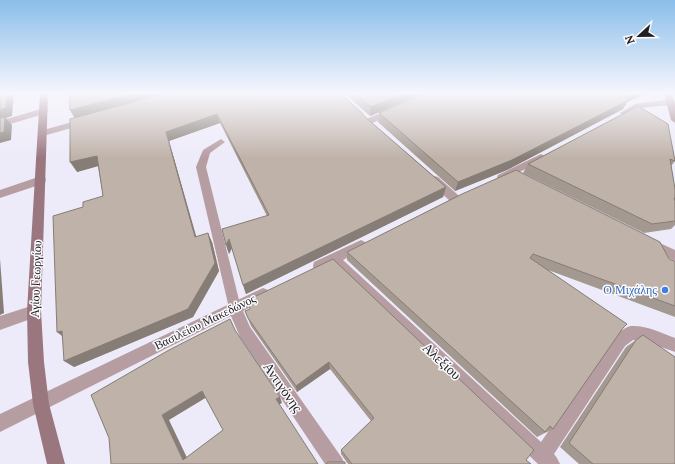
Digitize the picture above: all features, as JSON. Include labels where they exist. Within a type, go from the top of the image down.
[{"type":"street","points":[[0,124],[32,115]]},
{"type":"street","name":"Αγίου Γεωργίου","points":[[44,115],[34,311],[36,362],[41,404],[56,464]]},
{"type":"street","points":[[368,122],[384,115]]},
{"type":"street","points":[[610,121],[622,115]]},
{"type":"street","points":[[43,133],[96,118]]},
{"type":"street","points":[[490,182],[512,173],[554,150]]},
{"type":"street","points":[[425,173],[454,198]]},
{"type":"street","points":[[512,173],[526,180]]},
{"type":"street","points":[[0,194],[41,180]]},
{"type":"street","points":[[440,205],[468,192]]},
{"type":"street","points":[[640,238],[675,256]]},
{"type":"street","points":[[306,273],[369,241]]},
{"type":"street","name":"Αλεξίου","points":[[334,259],[546,460]]},
{"type":"street","name":"Βασιλείου Μακεδώνος","points":[[0,423],[270,290]]},
{"type":"street","name":"Αντιγόνης","points":[[235,308],[245,332],[336,464]]},
{"type":"street","points":[[0,323],[34,311]]},
{"type":"street","points":[[546,460],[620,341],[631,333],[647,335],[675,345]]},
{"type":"lane","points":[[221,142],[206,152],[202,168],[235,308]]},
{"type":"building","points":[[86,115],[215,115],[166,132],[195,237],[208,233],[215,263],[188,309],[64,361],[62,331],[57,332],[53,216],[83,207],[83,202],[103,196],[97,156],[70,162],[70,119]]},
{"type":"building","points":[[217,115],[363,115],[446,187],[243,285],[229,239],[226,245],[222,229],[269,215]]},
{"type":"building","points":[[381,115],[600,115],[512,160],[458,182]]},
{"type":"building","points":[[622,115],[652,115],[668,124],[675,161],[670,159],[675,189],[675,221],[652,224],[528,164]]},
{"type":"building","points":[[5,117],[4,132],[0,133],[0,118]]},
{"type":"building","points":[[516,170],[660,242],[669,259],[675,262],[675,306],[533,254],[530,258],[627,324],[553,429],[550,426],[545,432],[347,252],[462,194]]},
{"type":"building","points":[[333,259],[534,450],[526,460],[531,464],[352,464],[341,450],[374,418],[329,362],[296,386],[248,318],[245,311],[250,309],[248,300]]},
{"type":"building","points":[[230,319],[235,330],[280,397],[276,399],[318,464],[111,464],[109,438],[91,395],[169,350]],"holes":[[[202,391],[223,430],[183,460],[162,415]]]},
{"type":"building","points":[[643,335],[675,357],[675,464],[593,464],[569,443],[636,340]]},
{"type":"building","points":[[328,462],[345,462],[345,464],[326,464]]},
{"type":"place","name":"Ο Μιχάλης","points":[[665,290]]}]
